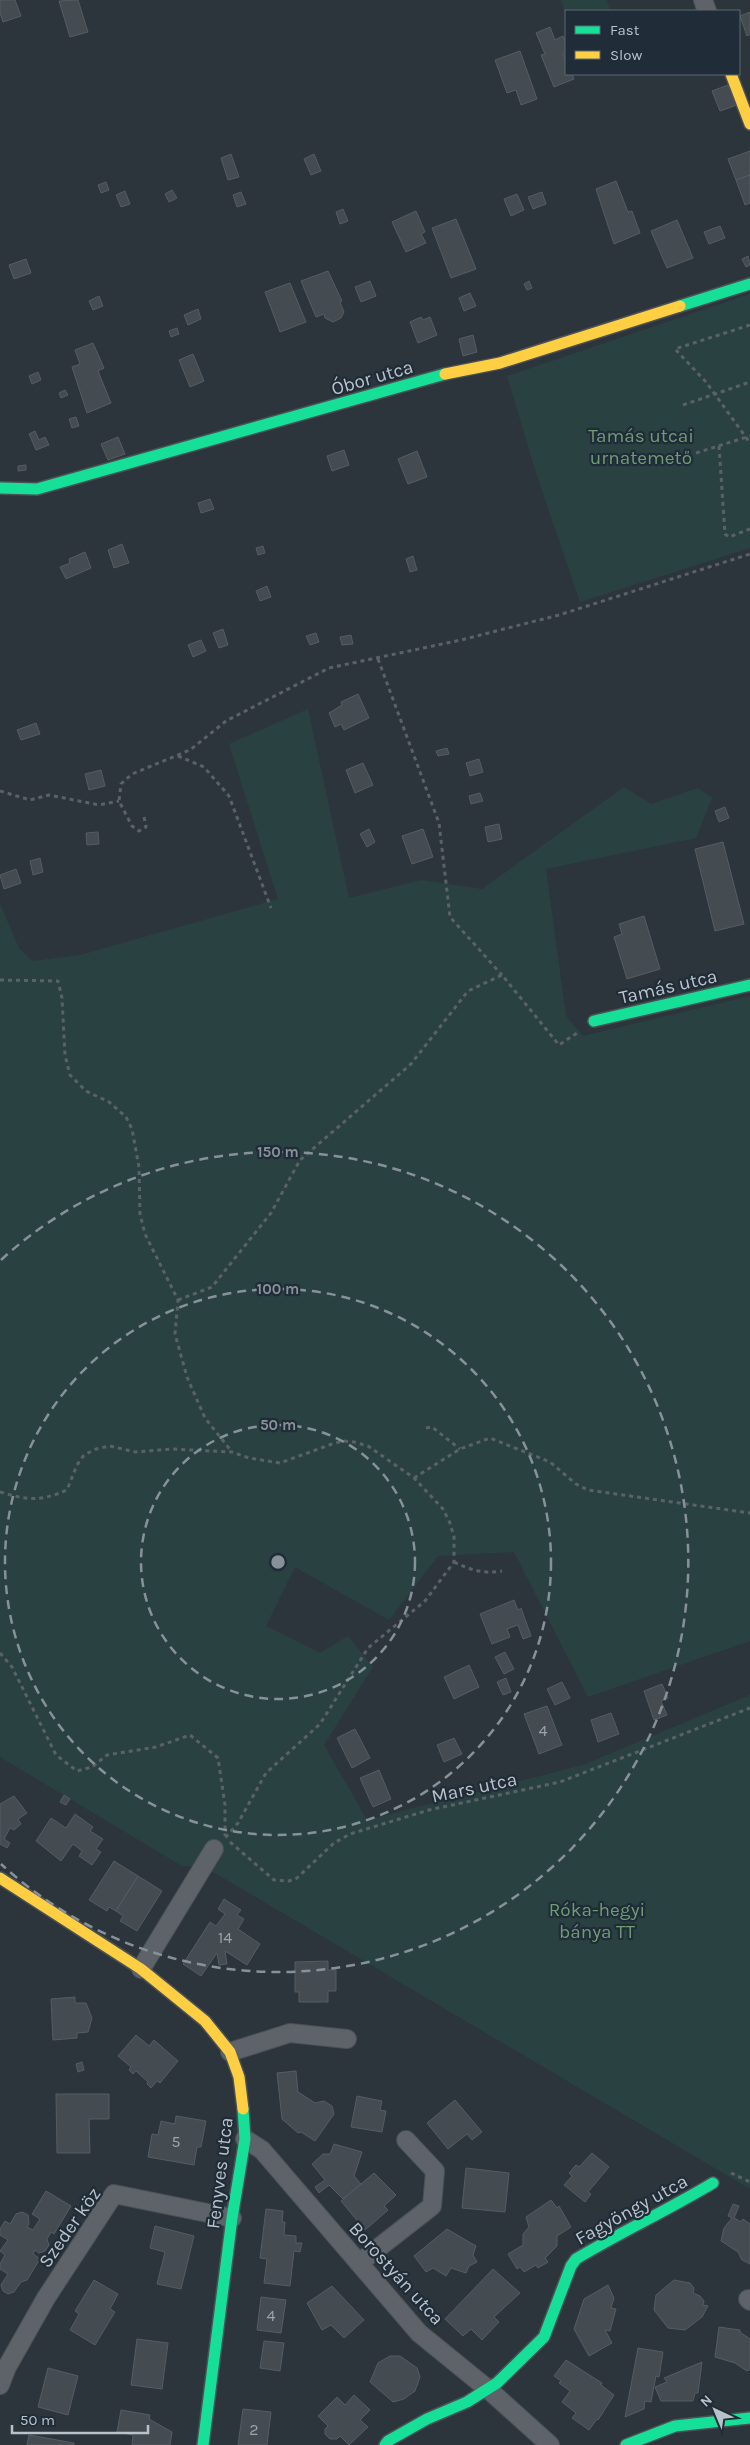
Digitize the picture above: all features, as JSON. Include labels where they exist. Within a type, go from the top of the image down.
[{"type":"street","points":[[731,75],[750,124]]},
{"type":"street","name":"Óbor utca","points":[[0,488],[37,489],[467,368],[500,363],[750,284]]},
{"type":"street","name":"Tamás utca","points":[[594,1021],[750,985]]},
{"type":"street","points":[[141,1969],[220,1844]]},
{"type":"street","name":"Fenyves utca","points":[[0,1878],[141,1969],[205,2021],[230,2052],[239,2077],[244,2113],[245,2139],[232,2218],[203,2442]]},
{"type":"street","points":[[230,2052],[290,2033],[347,2039]]},
{"type":"street","name":"Borostyán utca","points":[[245,2139],[262,2150],[419,2333],[489,2390],[550,2445]]},
{"type":"street","points":[[359,2263],[432,2206],[435,2171],[406,2140]]},
{"type":"street","name":"Fagyöngy utca","points":[[385,2445],[388,2441],[427,2419],[489,2390],[544,2337],[570,2266],[576,2259],[626,2229],[655,2217],[712,2183]]},
{"type":"street","name":"Szeder köz","points":[[0,2385],[7,2367],[46,2298],[114,2194],[232,2218]]},
{"type":"street","points":[[626,2445],[675,2426],[750,2418]]},
{"type":"path","points":[[750,325],[675,349],[696,370],[750,443]]},
{"type":"path","points":[[683,404],[750,382]]},
{"type":"path","points":[[696,453],[750,436]]},
{"type":"path","points":[[719,446],[724,534],[729,536],[750,529]]},
{"type":"path","points":[[144,816],[146,827],[138,831],[132,826],[119,801],[122,784],[132,774],[190,750],[226,721],[329,668],[461,640],[559,615],[750,554]]},
{"type":"path","points":[[378,659],[413,748],[439,823],[450,917],[502,975],[559,1045],[594,1021]]},
{"type":"path","points":[[176,756],[192,760],[204,767],[229,796],[271,908]]},
{"type":"path","points":[[0,791],[30,800],[49,795],[98,805],[119,801]]},
{"type":"path","points":[[178,1300],[212,1287],[271,1213],[300,1160],[411,1064],[468,991],[502,975]]},
{"type":"path","points":[[0,980],[58,981],[62,998],[65,1055],[70,1076],[86,1091],[115,1107],[126,1117],[132,1129],[139,1167],[140,1214],[145,1234],[178,1300],[175,1334],[187,1377],[205,1418],[232,1452]]},
{"type":"path","points":[[426,1428],[432,1427],[437,1430],[460,1449]]},
{"type":"path","points":[[414,1478],[460,1449],[490,1438],[550,1462],[576,1484],[588,1490],[750,1513]]},
{"type":"path","points":[[0,1492],[25,1500],[67,1490],[77,1465],[84,1455],[96,1448],[110,1446],[135,1452],[171,1449],[232,1452],[249,1458],[280,1463],[343,1441],[368,1446],[414,1478],[443,1509],[454,1537],[454,1562],[424,1601],[368,1648],[358,1661],[320,1724],[266,1773],[238,1823],[220,1844]]},
{"type":"path","points":[[454,1562],[474,1571],[502,1571]]},
{"type":"path","points":[[0,1653],[12,1666],[56,1755],[77,1771],[92,1768],[107,1755],[156,1747],[190,1735],[218,1758],[224,1806],[220,1844]]},
{"type":"path","name":"Mars utca","points":[[220,1844],[274,1880],[290,1881],[297,1878],[334,1843],[350,1834],[429,1810],[560,1782],[750,1708]]},
{"type":"green space","points":[[561,0],[607,0],[610,10],[565,10],[565,12]]},
{"type":"green space","name":"Tamás utcai urnatemető","points":[[750,294],[750,548],[580,602],[536,473],[507,376]]},
{"type":"green space","name":"Róka-hegyi bánya TT","points":[[308,709],[349,898],[421,880],[482,889],[624,787],[651,804],[698,788],[712,798],[696,838],[546,869],[566,1016],[583,1036],[750,996],[750,1641],[588,1697],[514,1552],[438,1556],[389,1620],[295,1567],[266,1626],[320,1653],[348,1636],[373,1667],[324,1745],[367,1820],[583,1765],[750,1695],[750,2189],[203,1866],[182,1866],[0,1757],[0,904],[19,948],[33,961],[80,955],[278,899],[229,744]]},
{"type":"building","points":[[0,0],[15,0],[21,16],[3,22],[0,13]]},
{"type":"building","points":[[78,0],[88,32],[70,37],[59,1]]},
{"type":"building","points":[[750,12],[750,34],[747,36],[740,16]]},
{"type":"building","points":[[550,27],[555,40],[563,36],[565,41],[565,52],[563,53],[565,58],[565,75],[572,75],[574,79],[554,87],[541,55],[545,54],[536,33]]},
{"type":"building","points":[[520,51],[537,99],[521,105],[516,90],[507,93],[495,60]]},
{"type":"building","points":[[728,85],[737,105],[720,111],[712,91]]},
{"type":"building","points":[[750,151],[750,175],[736,180],[728,159]]},
{"type":"building","points":[[231,154],[239,177],[228,180],[221,158]]},
{"type":"building","points":[[314,154],[321,171],[311,175],[304,159]]},
{"type":"building","points":[[750,175],[750,203],[745,205],[736,180]]},
{"type":"building","points":[[616,181],[628,212],[632,211],[640,233],[614,244],[596,189]]},
{"type":"building","points":[[106,182],[109,190],[101,193],[98,185]]},
{"type":"building","points":[[172,190],[177,198],[169,202],[165,194]]},
{"type":"building","points":[[125,191],[130,204],[121,207],[116,195]]},
{"type":"building","points":[[241,192],[246,204],[237,207],[233,195]]},
{"type":"building","points":[[542,192],[546,204],[533,209],[528,197]]},
{"type":"building","points":[[517,194],[524,210],[511,216],[504,199]]},
{"type":"building","points":[[343,209],[348,221],[340,224],[336,212]]},
{"type":"building","points":[[416,211],[425,232],[421,234],[426,243],[406,252],[392,222]]},
{"type":"building","points":[[456,219],[476,269],[451,278],[432,228]]},
{"type":"building","points":[[677,220],[693,258],[667,268],[651,231]]},
{"type":"building","points":[[720,226],[725,238],[709,244],[704,232]]},
{"type":"building","points":[[748,256],[750,265],[746,267],[742,259]]},
{"type":"building","points":[[26,259],[31,273],[14,279],[9,265]]},
{"type":"building","points":[[328,271],[342,301],[340,302],[344,312],[341,318],[333,322],[325,318],[324,314],[316,317],[301,281]]},
{"type":"building","points":[[370,281],[376,296],[361,302],[355,287]]},
{"type":"building","points":[[529,281],[532,288],[527,290],[524,284]]},
{"type":"building","points":[[290,283],[306,322],[280,332],[265,292]]},
{"type":"building","points":[[470,293],[476,306],[464,311],[459,298]]},
{"type":"building","points":[[99,296],[103,306],[93,310],[89,301]]},
{"type":"building","points":[[198,309],[201,319],[188,325],[184,315]]},
{"type":"building","points":[[421,317],[423,320],[430,317],[437,335],[418,343],[410,322]]},
{"type":"building","points":[[177,328],[179,334],[171,337],[169,331]]},
{"type":"building","points":[[473,335],[477,352],[463,356],[459,339]]},
{"type":"building","points":[[93,343],[104,368],[98,371],[111,403],[87,413],[72,367],[80,364],[75,350]]},
{"type":"building","points":[[193,354],[204,381],[190,387],[179,360]]},
{"type":"building","points":[[38,372],[41,380],[32,384],[29,376]]},
{"type":"building","points":[[65,390],[68,395],[61,398],[59,393]]},
{"type":"building","points":[[76,417],[79,426],[72,428],[69,419]]},
{"type":"building","points":[[35,431],[39,440],[45,437],[49,445],[36,450],[29,434]]},
{"type":"building","points":[[118,437],[125,454],[108,460],[101,444]]},
{"type":"building","points":[[344,450],[349,465],[332,471],[327,456]]},
{"type":"building","points":[[417,451],[427,477],[408,484],[398,459]]},
{"type":"building","points":[[26,465],[26,470],[18,471],[18,466]]},
{"type":"building","points":[[210,499],[214,509],[201,513],[198,503]]},
{"type":"building","points":[[122,544],[129,563],[114,568],[108,550]]},
{"type":"building","points":[[263,546],[265,553],[258,555],[256,548]]},
{"type":"building","points":[[85,552],[91,568],[66,579],[60,567],[70,563],[69,559]]},
{"type":"building","points":[[413,556],[417,570],[410,572],[406,559]]},
{"type":"building","points":[[267,586],[271,597],[260,601],[256,591]]},
{"type":"building","points":[[223,629],[228,645],[219,648],[213,633]]},
{"type":"building","points":[[316,633],[319,642],[310,645],[306,636]]},
{"type":"building","points":[[351,635],[353,644],[342,645],[340,637]]},
{"type":"building","points":[[201,640],[206,651],[193,657],[188,645]]},
{"type":"building","points":[[358,694],[369,718],[344,730],[341,724],[335,727],[329,713],[342,705],[341,702]]},
{"type":"building","points":[[36,723],[40,734],[21,740],[17,730]]},
{"type":"building","points":[[447,748],[449,754],[438,756],[436,751]]},
{"type":"building","points":[[479,759],[483,772],[470,776],[466,763]]},
{"type":"building","points":[[363,763],[373,785],[355,793],[346,770]]},
{"type":"building","points":[[101,770],[105,786],[89,790],[85,774]]},
{"type":"building","points":[[480,793],[483,801],[471,804],[469,796]]},
{"type":"building","points":[[725,807],[729,818],[719,822],[715,811]]},
{"type":"building","points":[[499,824],[502,839],[488,842],[485,827]]},
{"type":"building","points":[[369,829],[375,842],[367,847],[360,834]]},
{"type":"building","points":[[423,829],[433,857],[412,864],[402,836]]},
{"type":"building","points":[[98,832],[99,844],[87,845],[86,833]]},
{"type":"building","points":[[723,842],[744,924],[715,931],[695,849]]},
{"type":"building","points":[[40,858],[43,872],[33,875],[30,861]]},
{"type":"building","points":[[16,869],[21,883],[4,889],[0,875]]},
{"type":"building","points":[[644,916],[660,969],[627,979],[614,937],[622,934],[619,924]]},
{"type":"building","points":[[514,1600],[518,1610],[521,1608],[531,1636],[523,1639],[518,1625],[507,1629],[510,1637],[492,1644],[480,1614]]},
{"type":"building","points":[[505,1652],[514,1669],[504,1674],[495,1657]]},
{"type":"building","points":[[469,1665],[479,1687],[454,1699],[444,1677]]},
{"type":"building","points":[[506,1678],[511,1692],[503,1695],[497,1682]]},
{"type":"building","points":[[562,1682],[570,1698],[555,1705],[547,1689]]},
{"type":"building","points":[[662,1684],[668,1698],[661,1701],[667,1715],[654,1720],[644,1691]]},
{"type":"building","points":[[547,1706],[562,1745],[539,1754],[524,1714]]},
{"type":"building","points":[[611,1713],[619,1734],[598,1742],[591,1720]]},
{"type":"building","points":[[355,1729],[370,1758],[352,1768],[337,1738]]},
{"type":"building","points":[[454,1738],[462,1754],[444,1762],[437,1745]]},
{"type":"building","points":[[379,1770],[391,1799],[373,1807],[360,1778]]},
{"type":"building","points":[[64,1795],[70,1799],[66,1805],[60,1802]]},
{"type":"building","points":[[14,1796],[27,1813],[18,1819],[21,1824],[14,1830],[10,1828],[4,1839],[10,1843],[7,1848],[0,1844],[0,1804]]},
{"type":"building","points":[[75,1814],[93,1827],[90,1831],[103,1839],[96,1849],[101,1852],[92,1865],[79,1856],[82,1851],[73,1844],[61,1861],[36,1841],[51,1818],[66,1828]]},
{"type":"building","points":[[114,1861],[138,1876],[116,1911],[109,1907],[107,1911],[89,1900]]},
{"type":"building","points":[[138,1876],[162,1891],[137,1931],[120,1921],[123,1916],[116,1911]]},
{"type":"building","points":[[224,1899],[241,1910],[237,1915],[244,1919],[238,1929],[260,1944],[247,1965],[225,1951],[227,1964],[219,1965],[217,1953],[201,1976],[183,1964],[210,1922],[216,1926],[225,1914],[218,1909]]},
{"type":"building","points":[[328,1961],[328,1970],[336,1970],[336,1991],[328,1991],[328,2002],[299,2002],[299,1992],[295,1992],[295,1962]]},
{"type":"building","points":[[75,1997],[75,2003],[86,2003],[92,2018],[88,2032],[77,2033],[77,2038],[53,2040],[51,1999]]},
{"type":"building","points":[[136,2035],[149,2046],[154,2040],[178,2061],[160,2083],[157,2081],[151,2088],[147,2084],[148,2082],[136,2071],[133,2074],[129,2070],[131,2067],[118,2056]]},
{"type":"building","points":[[82,2062],[84,2070],[78,2072],[76,2064]]},
{"type":"building","points":[[296,2071],[298,2092],[315,2103],[324,2101],[332,2106],[334,2114],[315,2141],[301,2132],[298,2133],[282,2119],[277,2073]]},
{"type":"building","points":[[56,2094],[109,2094],[109,2119],[89,2119],[90,2153],[57,2153]]},
{"type":"building","points":[[357,2096],[382,2101],[380,2110],[386,2111],[382,2132],[351,2127]]},
{"type":"building","points":[[455,2100],[482,2132],[472,2140],[467,2134],[448,2149],[427,2123]]},
{"type":"building","points":[[176,2116],[206,2121],[201,2147],[197,2147],[194,2165],[148,2157],[152,2134],[158,2135],[161,2121],[175,2124]]},
{"type":"building","points":[[334,2144],[362,2152],[354,2176],[361,2184],[343,2199],[329,2185],[319,2193],[315,2187],[325,2180],[312,2164],[323,2154],[330,2154]]},
{"type":"building","points":[[592,2153],[609,2167],[588,2192],[591,2194],[585,2202],[564,2185],[572,2176],[569,2173],[576,2165],[579,2167]]},
{"type":"building","points":[[466,2168],[509,2173],[505,2212],[462,2208]]},
{"type":"building","points":[[374,2173],[396,2195],[384,2206],[388,2210],[365,2230],[341,2201]]},
{"type":"building","points":[[46,2191],[71,2206],[54,2234],[51,2232],[47,2239],[49,2245],[45,2251],[39,2253],[35,2250],[33,2254],[40,2259],[27,2280],[21,2282],[14,2292],[8,2294],[3,2291],[1,2285],[8,2274],[0,2269],[0,2264],[5,2255],[0,2251],[8,2240],[0,2235],[0,2229],[5,2221],[10,2224],[16,2214],[22,2212],[28,2215],[29,2224],[27,2227],[33,2230],[40,2219],[32,2214]]},
{"type":"building","points":[[551,2200],[557,2208],[559,2206],[571,2227],[557,2236],[557,2246],[545,2258],[548,2262],[538,2268],[536,2265],[524,2272],[520,2267],[517,2269],[508,2254],[523,2245],[523,2234],[529,2227],[526,2217]]},
{"type":"building","points":[[733,2204],[739,2206],[734,2218],[741,2222],[743,2219],[750,2224],[750,2264],[742,2260],[738,2252],[721,2241],[724,2228],[732,2218],[728,2216]]},
{"type":"building","points":[[266,2209],[283,2211],[282,2222],[285,2222],[284,2235],[296,2236],[296,2243],[302,2243],[300,2252],[294,2251],[290,2286],[264,2283],[267,2259],[260,2258]]},
{"type":"building","points":[[155,2226],[194,2236],[181,2289],[157,2284],[165,2252],[150,2248]]},
{"type":"building","points":[[447,2229],[476,2246],[473,2255],[477,2262],[469,2266],[466,2273],[451,2268],[446,2276],[433,2268],[426,2272],[414,2256]]},
{"type":"building","points":[[493,2269],[520,2293],[494,2317],[499,2322],[482,2340],[471,2329],[463,2336],[445,2319]]},
{"type":"building","points":[[94,2280],[118,2294],[110,2309],[115,2312],[95,2345],[70,2330],[79,2314],[75,2311]]},
{"type":"building","points":[[674,2280],[690,2283],[694,2288],[693,2293],[700,2296],[704,2301],[703,2305],[708,2306],[702,2317],[685,2330],[668,2328],[654,2310],[656,2295]]},
{"type":"building","points":[[608,2285],[614,2298],[611,2308],[616,2309],[610,2331],[605,2330],[612,2343],[589,2356],[574,2329],[584,2299]]},
{"type":"building","points":[[332,2286],[364,2320],[344,2338],[331,2325],[322,2330],[307,2303]]},
{"type":"building","points":[[261,2297],[286,2300],[281,2333],[257,2330]]},
{"type":"building","points":[[719,2327],[740,2330],[750,2339],[750,2369],[747,2371],[735,2363],[715,2357]]},
{"type":"building","points":[[137,2339],[168,2343],[162,2389],[131,2385]]},
{"type":"building","points":[[264,2341],[284,2343],[280,2371],[260,2368]]},
{"type":"building","points":[[638,2348],[663,2352],[659,2377],[656,2376],[651,2402],[645,2401],[644,2409],[625,2417]]},
{"type":"building","points":[[390,2356],[400,2356],[417,2368],[420,2377],[415,2391],[404,2399],[393,2402],[370,2382],[378,2363]]},
{"type":"building","points":[[566,2360],[602,2383],[601,2385],[614,2395],[598,2420],[589,2430],[572,2418],[576,2413],[562,2402],[570,2391],[559,2383],[561,2381],[554,2376]]},
{"type":"building","points":[[702,2362],[698,2393],[695,2393],[693,2401],[661,2401],[655,2387],[667,2382],[664,2378]]},
{"type":"building","points":[[48,2368],[78,2376],[68,2415],[38,2407]]},
{"type":"building","points":[[354,2395],[370,2410],[360,2420],[368,2427],[349,2445],[340,2436],[337,2439],[330,2439],[325,2434],[325,2429],[328,2426],[318,2416],[337,2397],[345,2405]]},
{"type":"building","points":[[243,2409],[271,2412],[267,2445],[238,2445]]},
{"type":"building","points":[[121,2410],[150,2415],[149,2419],[172,2432],[170,2445],[132,2445],[133,2435],[117,2432]]},
{"type":"building","points":[[29,2435],[74,2443],[74,2445],[27,2445]]},
{"type":"traffic: fast","points":[[680,306],[750,284]]},
{"type":"traffic: fast","points":[[0,488],[37,489],[445,374]]},
{"type":"traffic: fast","points":[[594,1021],[750,985]]},
{"type":"traffic: fast","points":[[203,2445],[232,2218],[245,2139],[243,2109]]},
{"type":"traffic: fast","points":[[385,2445],[388,2441],[427,2419],[467,2402],[497,2383],[544,2337],[571,2266],[576,2259],[713,2183]]},
{"type":"traffic: fast","points":[[626,2445],[675,2426],[750,2418]]},
{"type":"traffic: slow","points":[[731,75],[750,124]]},
{"type":"traffic: slow","points":[[445,374],[500,363],[680,306]]},
{"type":"traffic: slow","points":[[0,1878],[141,1969],[205,2021],[230,2052],[239,2077],[243,2109]]}]
